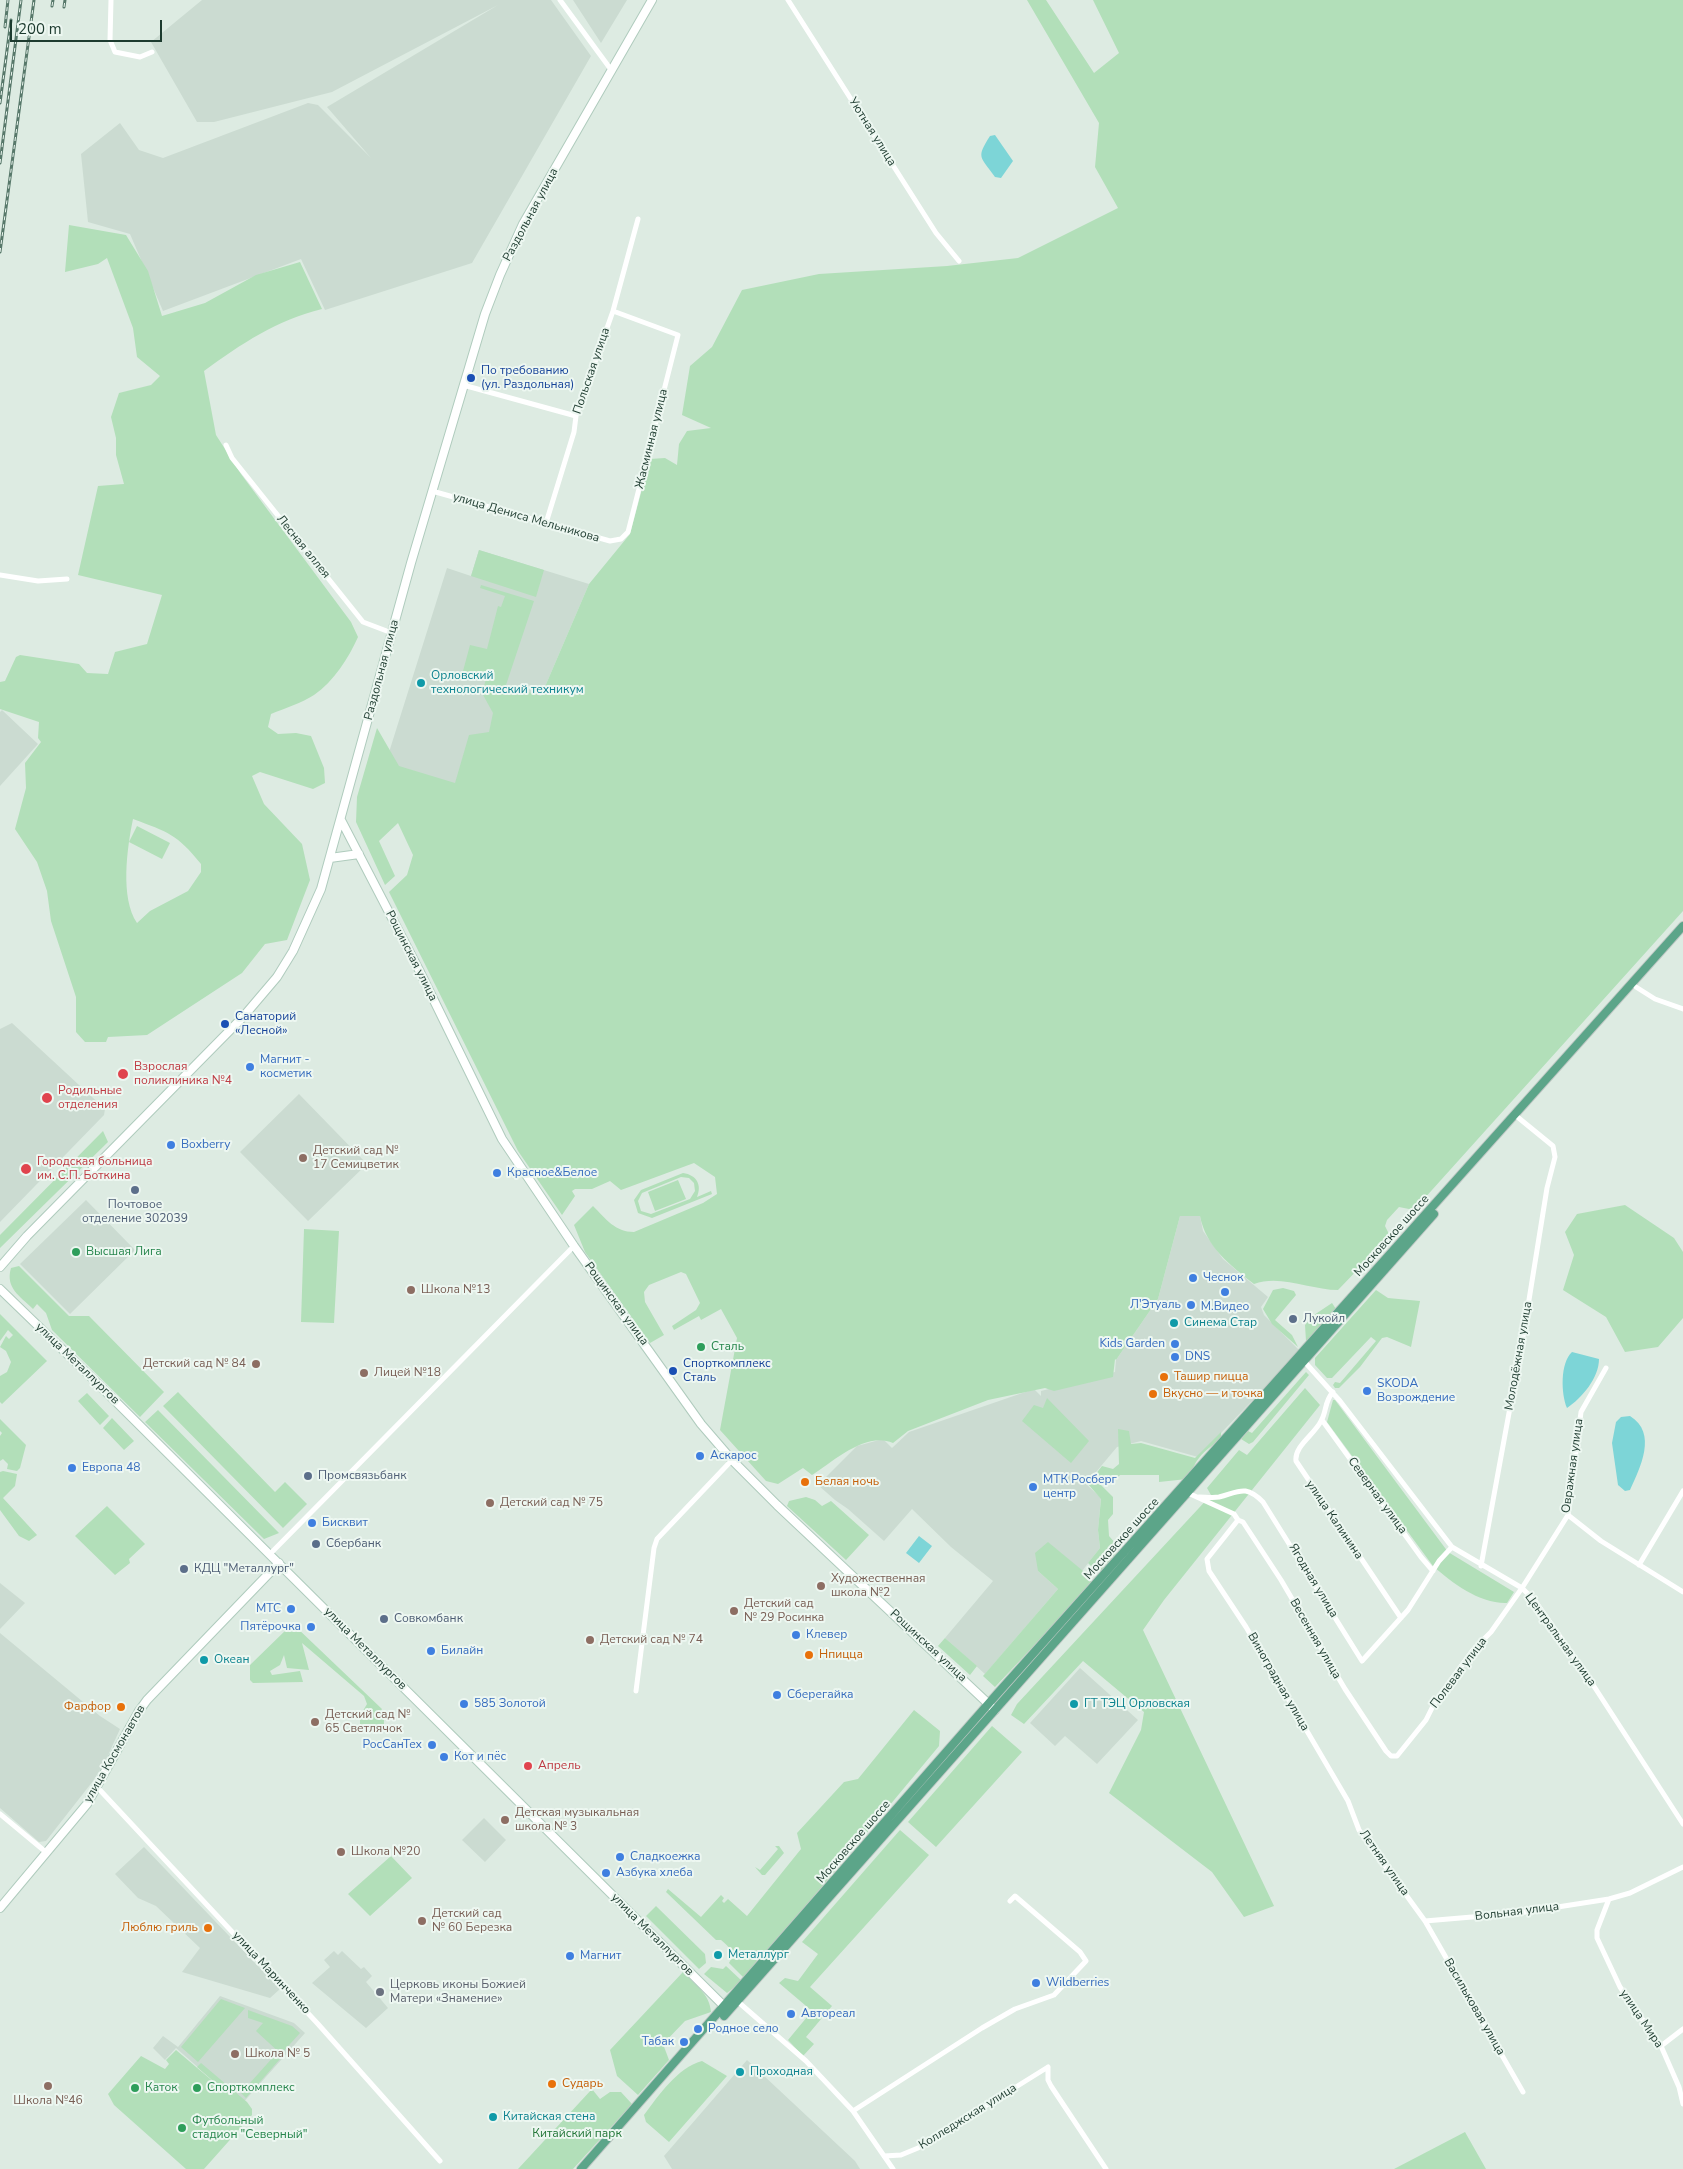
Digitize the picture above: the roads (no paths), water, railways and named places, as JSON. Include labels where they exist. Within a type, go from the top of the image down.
[{"type":"main road","name":"Раздольная улица","points":[[0,1267],[27,1236],[236,1024],[277,977],[293,951],[316,901],[330,858],[432,491],[485,314],[516,240],[652,0]]},
{"type":"main road","name":"Рощинская улица","points":[[341,820],[360,854],[502,1139],[574,1246],[701,1424],[732,1460],[995,1710]]},
{"type":"main road","points":[[330,858],[360,854]]},
{"type":"main road","name":"Московское шоссе","points":[[588,2169],[988,1704],[1302,1359],[1517,1117],[1683,926]]},
{"type":"main road","name":"Московское шоссе","points":[[1517,1117],[1683,934]]},
{"type":"main road","name":"улица Металлургов","points":[[0,1290],[270,1554],[727,2009]]},
{"type":"main road","name":"Московское шоссе","points":[[735,1999],[995,1710],[1192,1495],[1302,1359]]},
{"type":"main road","name":"улица Космонавтов","points":[[0,1908],[87,1804],[98,1788],[139,1711],[147,1700],[279,1563]]},
{"type":"main road","name":"Московское шоссе","points":[[581,2169],[727,2009]]},
{"type":"street","points":[[110,0],[110,40],[115,52],[140,56],[152,52]]},
{"type":"street","points":[[560,0],[612,71]]},
{"type":"street","name":"Уютная улица","points":[[788,0],[936,233],[959,261]]},
{"type":"street","name":"Польская улица","points":[[546,523],[574,432],[576,416],[613,311],[638,219]]},
{"type":"street","name":"Жасминная улица","points":[[613,311],[678,335],[628,532],[621,539]]},
{"type":"street","points":[[463,385],[576,416]]},
{"type":"street","name":"Лесная аллея","points":[[226,446],[232,458],[363,622],[392,633]]},
{"type":"street","name":"улица Дениса Мельникова","points":[[432,491],[610,541],[621,539]]},
{"type":"street","points":[[0,575],[38,581],[68,579]]},
{"type":"street","points":[[1636,987],[1655,999],[1683,1009]]},
{"type":"street","name":"Молодёжная улица","points":[[1481,1566],[1524,1331],[1547,1188],[1555,1157],[1553,1146],[1517,1117]]},
{"type":"street","points":[[270,1554],[574,1246]]},
{"type":"street","name":"Центральная улица","points":[[1302,1359],[1333,1392],[1452,1548],[1522,1588],[1535,1601],[1588,1677],[1683,1824]]},
{"type":"street","name":"Овражная улица","points":[[1522,1588],[1568,1515],[1581,1412],[1606,1368]]},
{"type":"street","points":[[1321,1421],[1326,1402],[1333,1392]]},
{"type":"street","name":"Северная улица","points":[[1321,1421],[1420,1557],[1433,1571]]},
{"type":"street","name":"улица Калинина","points":[[1321,1421],[1298,1451],[1296,1461],[1401,1618]]},
{"type":"street","points":[[636,1691],[654,1548],[657,1539],[732,1460]]},
{"type":"street","name":"Ягодная улица","points":[[1192,1495],[1218,1497],[1231,1491],[1244,1491],[1263,1502],[1362,1661],[1401,1618]]},
{"type":"street","points":[[1639,1565],[1683,1491]]},
{"type":"street","name":"Весенняя улица","points":[[1192,1495],[1234,1514],[1238,1520],[1243,1522],[1360,1712],[1386,1751],[1395,1756]]},
{"type":"street","points":[[1568,1515],[1601,1541],[1683,1592]]},
{"type":"street","name":"Виноградная улица","points":[[1238,1520],[1208,1557],[1206,1563],[1348,1801]]},
{"type":"street","points":[[1401,1618],[1439,1561],[1452,1548]]},
{"type":"street","name":"Полевая улица","points":[[1395,1756],[1426,1720],[1441,1693],[1522,1588]]},
{"type":"street","name":"улица Маринченко","points":[[98,1788],[318,2024],[440,2161]]},
{"type":"street","name":"Летняя улица","points":[[1348,1801],[1359,1830],[1425,1922]]},
{"type":"street","points":[[0,1814],[47,1853]]},
{"type":"street","name":"Вольная улица","points":[[1425,1922],[1519,1913],[1609,1899],[1630,1893],[1683,1867]]},
{"type":"street","points":[[853,2111],[982,2028],[1015,2009],[1054,1995],[1086,1961],[1080,1952],[1015,1896],[1010,1902]]},
{"type":"street","name":"улица Мира","points":[[1609,1899],[1596,1935],[1620,1987],[1661,2046],[1679,2087],[1683,2104]]},
{"type":"street","name":"Васильковая улица","points":[[1425,1922],[1523,2092]]},
{"type":"street","points":[[735,1999],[806,2061],[853,2111],[893,2169]]},
{"type":"street","points":[[1661,2046],[1683,2029]]},
{"type":"street","name":"Колледжская улица","points":[[884,2156],[901,2155],[918,2148],[1048,2067],[1050,2086],[1106,2169]]},
{"type":"water","points":[[995,135],[1013,161],[1001,178],[995,177],[983,161],[981,153],[990,136]]},
{"type":"water","points":[[1572,1352],[1599,1359],[1596,1373],[1589,1387],[1567,1408],[1563,1379],[1565,1363]]},
{"type":"water","points":[[1630,1416],[1638,1423],[1645,1441],[1638,1472],[1630,1490],[1625,1491],[1618,1485],[1612,1443],[1616,1422],[1621,1417]]},
{"type":"water","points":[[919,1536],[932,1546],[919,1563],[906,1553]]},
{"type":"railway","points":[[5,27],[8,0]]},
{"type":"railway","points":[[0,163],[21,0]]},
{"type":"railway","points":[[0,252],[34,0]]},
{"type":"railway","points":[[52,6],[53,0]]},
{"type":"railway","points":[[64,7],[65,0]]},
{"type":"railway","points":[[0,103],[11,20]]},
{"type":"place","name":"По требованию (ул. Раздольная)","points":[[471,378]]},
{"type":"place","name":"Орловский технологический техникум","points":[[421,683]]},
{"type":"place","name":"Санаторий «Лесной»","points":[[225,1024]]},
{"type":"place","name":"Магнит - косметик","points":[[250,1067]]},
{"type":"place","name":"Взрослая поликлиника №4","points":[[123,1074]]},
{"type":"place","name":"Родильные отделения","points":[[47,1098]]},
{"type":"place","name":"Boxberry","points":[[171,1145]]},
{"type":"place","name":"Детский сад № 17 Семицветик","points":[[303,1158]]},
{"type":"place","name":"Городская больница им. С.П. Боткина","points":[[26,1169]]},
{"type":"place","name":"Красное&Белое","points":[[497,1173]]},
{"type":"place","name":"Почтовое отделение 302039","points":[[135,1190]]},
{"type":"place","name":"Высшая Лига","points":[[76,1252]]},
{"type":"place","name":"Чеснок","points":[[1193,1278]]},
{"type":"place","name":"Школа №13","points":[[411,1290]]},
{"type":"place","name":"М.Видео","points":[[1225,1292]]},
{"type":"place","name":"Л'Этуаль","points":[[1191,1305]]},
{"type":"place","name":"Лукойл","points":[[1293,1319]]},
{"type":"place","name":"Синема Стар","points":[[1174,1323]]},
{"type":"place","name":"Kids Garden","points":[[1175,1344]]},
{"type":"place","name":"Сталь","points":[[701,1347]]},
{"type":"place","name":"DNS","points":[[1175,1357]]},
{"type":"place","name":"Детский сад № 84","points":[[256,1364]]},
{"type":"place","name":"Спорткомплекс Сталь","points":[[673,1371]]},
{"type":"place","name":"Лицей №18","points":[[364,1373]]},
{"type":"place","name":"Ташир пицца","points":[[1164,1377]]},
{"type":"place","name":"SKODA Возрождение","points":[[1367,1391]]},
{"type":"place","name":"Вкусно — и точка","points":[[1153,1394]]},
{"type":"place","name":"Аскарос","points":[[700,1456]]},
{"type":"place","name":"Европа 48","points":[[72,1468]]},
{"type":"place","name":"Промсвязьбанк","points":[[308,1476]]},
{"type":"place","name":"Белая ночь","points":[[805,1482]]},
{"type":"place","name":"МТК Росберг центр","points":[[1033,1487]]},
{"type":"place","name":"Детский сад № 75","points":[[490,1503]]},
{"type":"place","name":"Бисквит","points":[[312,1523]]},
{"type":"place","name":"Сбербанк","points":[[316,1544]]},
{"type":"place","name":"КДЦ \"Металлург\"","points":[[184,1569]]},
{"type":"place","name":"Художественная школа №2","points":[[821,1586]]},
{"type":"place","name":"МТС","points":[[291,1609]]},
{"type":"place","name":"Детский сад № 29 Росинка","points":[[734,1611]]},
{"type":"place","name":"Совкомбанк","points":[[384,1619]]},
{"type":"place","name":"Пятёрочка","points":[[311,1627]]},
{"type":"place","name":"Клевер","points":[[796,1635]]},
{"type":"place","name":"Детский сад № 74","points":[[590,1640]]},
{"type":"place","name":"Билайн","points":[[431,1651]]},
{"type":"place","name":"Нпицца","points":[[809,1655]]},
{"type":"place","name":"Океан","points":[[204,1660]]},
{"type":"place","name":"Сберегайка","points":[[777,1695]]},
{"type":"place","name":"585 Золотой","points":[[464,1704]]},
{"type":"place","name":"ГТ ТЭЦ Орловская","points":[[1074,1704]]},
{"type":"place","name":"Фарфор","points":[[121,1707]]},
{"type":"place","name":"Детский сад № 65 Светлячок","points":[[315,1722]]},
{"type":"place","name":"РосСанТех","points":[[432,1745]]},
{"type":"place","name":"Кот и пёс","points":[[444,1757]]},
{"type":"place","name":"Апрель","points":[[528,1766]]},
{"type":"place","name":"Детская музыкальная школа № 3","points":[[505,1820]]},
{"type":"place","name":"Школа №20","points":[[341,1852]]},
{"type":"place","name":"Сладкоежка","points":[[620,1857]]},
{"type":"place","name":"Азбука хлеба","points":[[606,1873]]},
{"type":"place","name":"Детский сад № 60 Березка","points":[[422,1921]]},
{"type":"place","name":"Люблю гриль","points":[[208,1928]]},
{"type":"place","name":"Металлург","points":[[718,1955]]},
{"type":"place","name":"Магнит","points":[[570,1956]]},
{"type":"place","name":"Wildberries","points":[[1036,1983]]},
{"type":"place","name":"Церковь иконы Божией Матери «Знамение»","points":[[380,1992]]},
{"type":"place","name":"Автореал","points":[[791,2014]]},
{"type":"place","name":"Родное село","points":[[698,2029]]},
{"type":"place","name":"Табак","points":[[684,2042]]},
{"type":"place","name":"Школа № 5","points":[[235,2054]]},
{"type":"place","name":"Проходная","points":[[740,2072]]},
{"type":"place","name":"Сударь","points":[[552,2084]]},
{"type":"place","name":"Школа №46","points":[[48,2086]]},
{"type":"place","name":"Каток","points":[[135,2088]]},
{"type":"place","name":"Спорткомплекс","points":[[197,2088]]},
{"type":"place","name":"Китайская стена","points":[[493,2117]]},
{"type":"place","name":"Футбольный стадион \"Северный\"","points":[[182,2128]]},
{"type":"park label","name":"Китайский парк","points":[[577,2134]]}]
